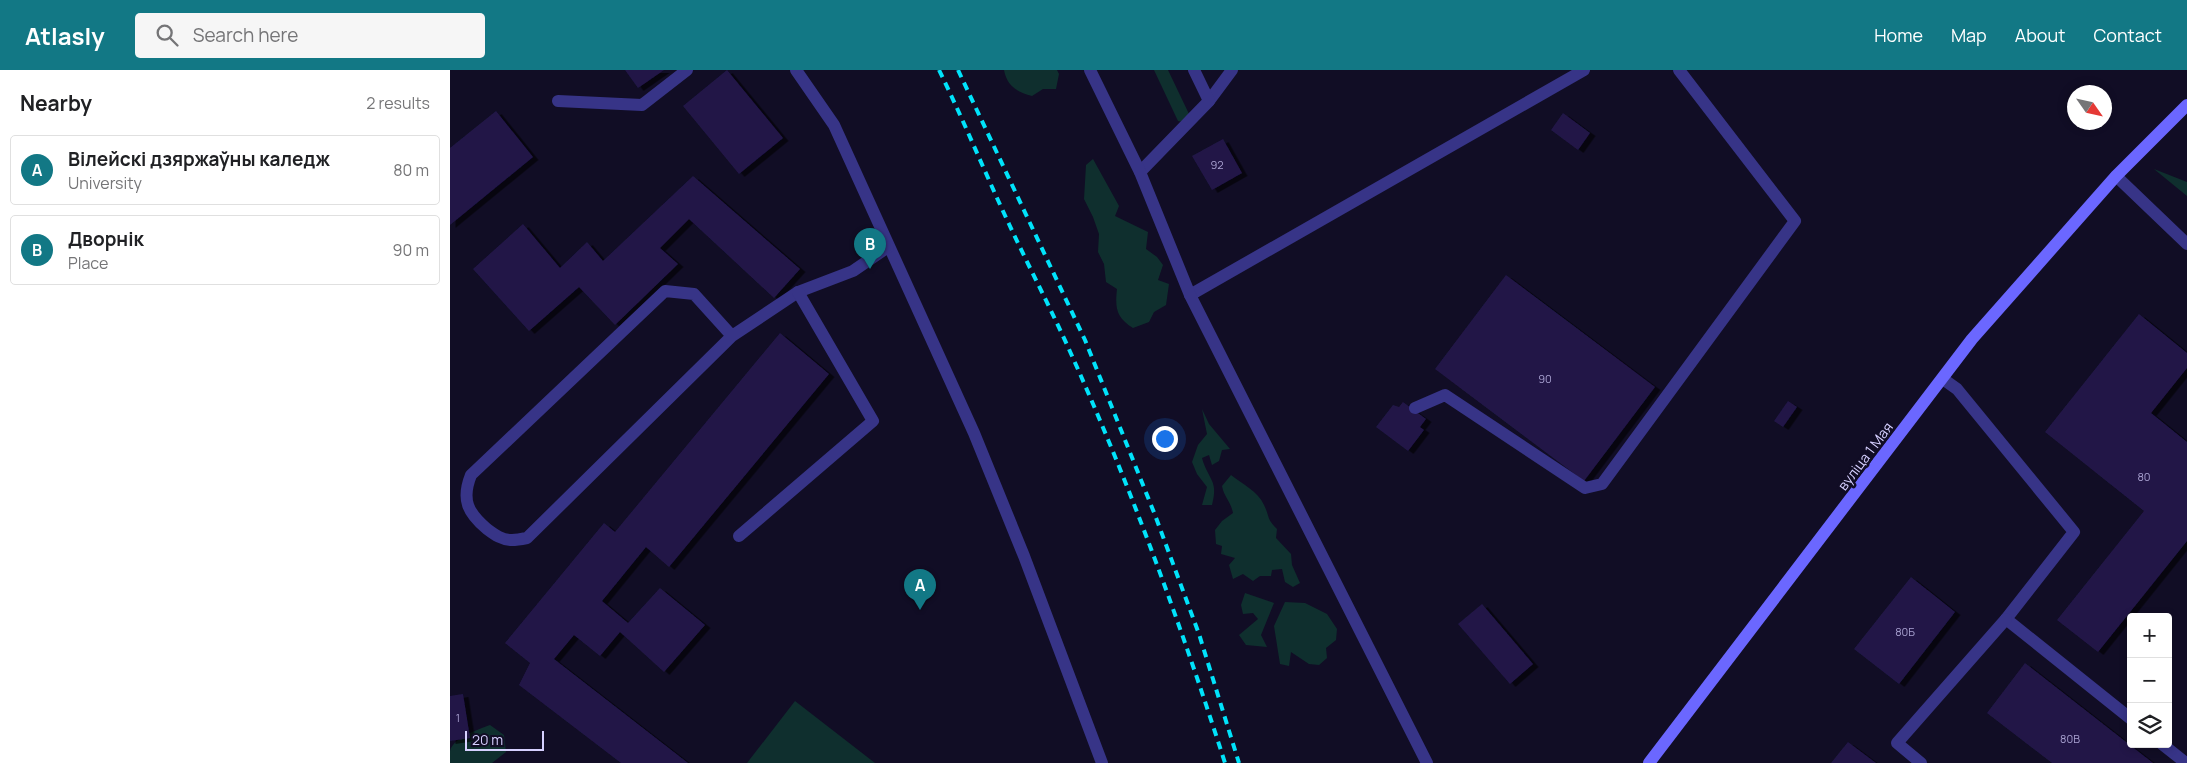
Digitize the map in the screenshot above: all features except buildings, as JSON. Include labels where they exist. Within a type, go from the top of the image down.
[{"type":"main road","name":"вуліца 1 Мая","points":[[1649,763],[1972,339],[2116,176],[2187,105]]},
{"type":"street","points":[[558,100],[642,105],[687,70]]},
{"type":"street","points":[[796,70],[834,125],[974,433],[1024,556],[1102,763]]},
{"type":"street","points":[[1090,70],[1140,172],[1190,295],[1427,763]]},
{"type":"street","points":[[1194,70],[1210,101]]},
{"type":"street","points":[[1140,172],[1210,101],[1232,70]]},
{"type":"street","points":[[1190,295],[1584,70]]},
{"type":"street","points":[[1414,408],[1445,395],[1585,488],[1602,484],[1795,220],[1679,70]]},
{"type":"street","points":[[2116,176],[2187,244]]},
{"type":"street","points":[[732,336],[694,294],[666,291],[471,475],[466,488],[467,504],[474,518],[497,537],[511,540],[528,538],[732,336],[798,292],[853,271],[888,247]]},
{"type":"street","points":[[739,536],[873,421],[798,292]]},
{"type":"street","points":[[1921,763],[1897,743],[2006,619],[2074,532],[1957,390],[1943,379]]},
{"type":"street","points":[[2006,619],[2127,716]]},
{"type":"street","points":[[2167,748],[2186,763]]},
{"type":"green space","points":[[1004,70],[1057,70],[1059,74],[1056,89],[1043,89],[1032,96],[1014,88],[1005,76]]},
{"type":"green space","points":[[1154,70],[1168,70],[1189,114],[1183,122],[1178,121]]},
{"type":"green space","points":[[1093,159],[1119,206],[1115,216],[1148,232],[1146,249],[1157,257],[1163,265],[1158,280],[1169,284],[1166,305],[1154,312],[1149,322],[1133,328],[1123,320],[1118,312],[1116,302],[1117,289],[1106,282],[1104,264],[1098,252],[1099,234],[1084,199],[1086,165]]},
{"type":"green space","points":[[2154,169],[2187,182],[2187,196]]},
{"type":"green space","points":[[1202,409],[1209,424],[1230,449],[1222,450],[1219,461],[1212,465],[1209,455],[1202,458],[1212,480],[1214,497],[1212,505],[1202,505],[1207,487],[1197,474],[1192,462],[1198,445],[1207,434]]},
{"type":"green space","points":[[1231,475],[1254,492],[1261,500],[1270,520],[1277,529],[1276,538],[1291,554],[1292,565],[1300,583],[1293,587],[1285,582],[1282,569],[1272,570],[1271,576],[1260,576],[1253,581],[1243,574],[1233,579],[1229,565],[1235,558],[1221,554],[1222,546],[1216,544],[1215,530],[1222,521],[1233,513],[1222,486]]},
{"type":"green space","points":[[1245,593],[1274,603],[1261,635],[1267,647],[1246,645],[1239,635],[1258,619],[1253,613],[1243,614],[1241,605]]},
{"type":"green space","points":[[1285,602],[1305,603],[1327,614],[1337,629],[1336,640],[1326,648],[1327,658],[1319,665],[1309,664],[1291,652],[1289,666],[1280,664],[1274,626]]},
{"type":"green space","points":[[795,701],[875,763],[747,763]]},
{"type":"green space","points":[[490,725],[504,735],[506,752],[492,763],[450,763],[450,751],[456,742]]},
{"type":"railway","points":[[939,70],[1009,224],[1068,347],[1112,449],[1172,605],[1225,763]]},
{"type":"railway","points":[[958,70],[1085,340],[1155,515],[1199,634],[1239,763]]},
{"type":"place","name":"Дворнік","points":[[870,269]]},
{"type":"place","name":"Вілейскі дзяржаўны каледж","points":[[920,610]]}]
